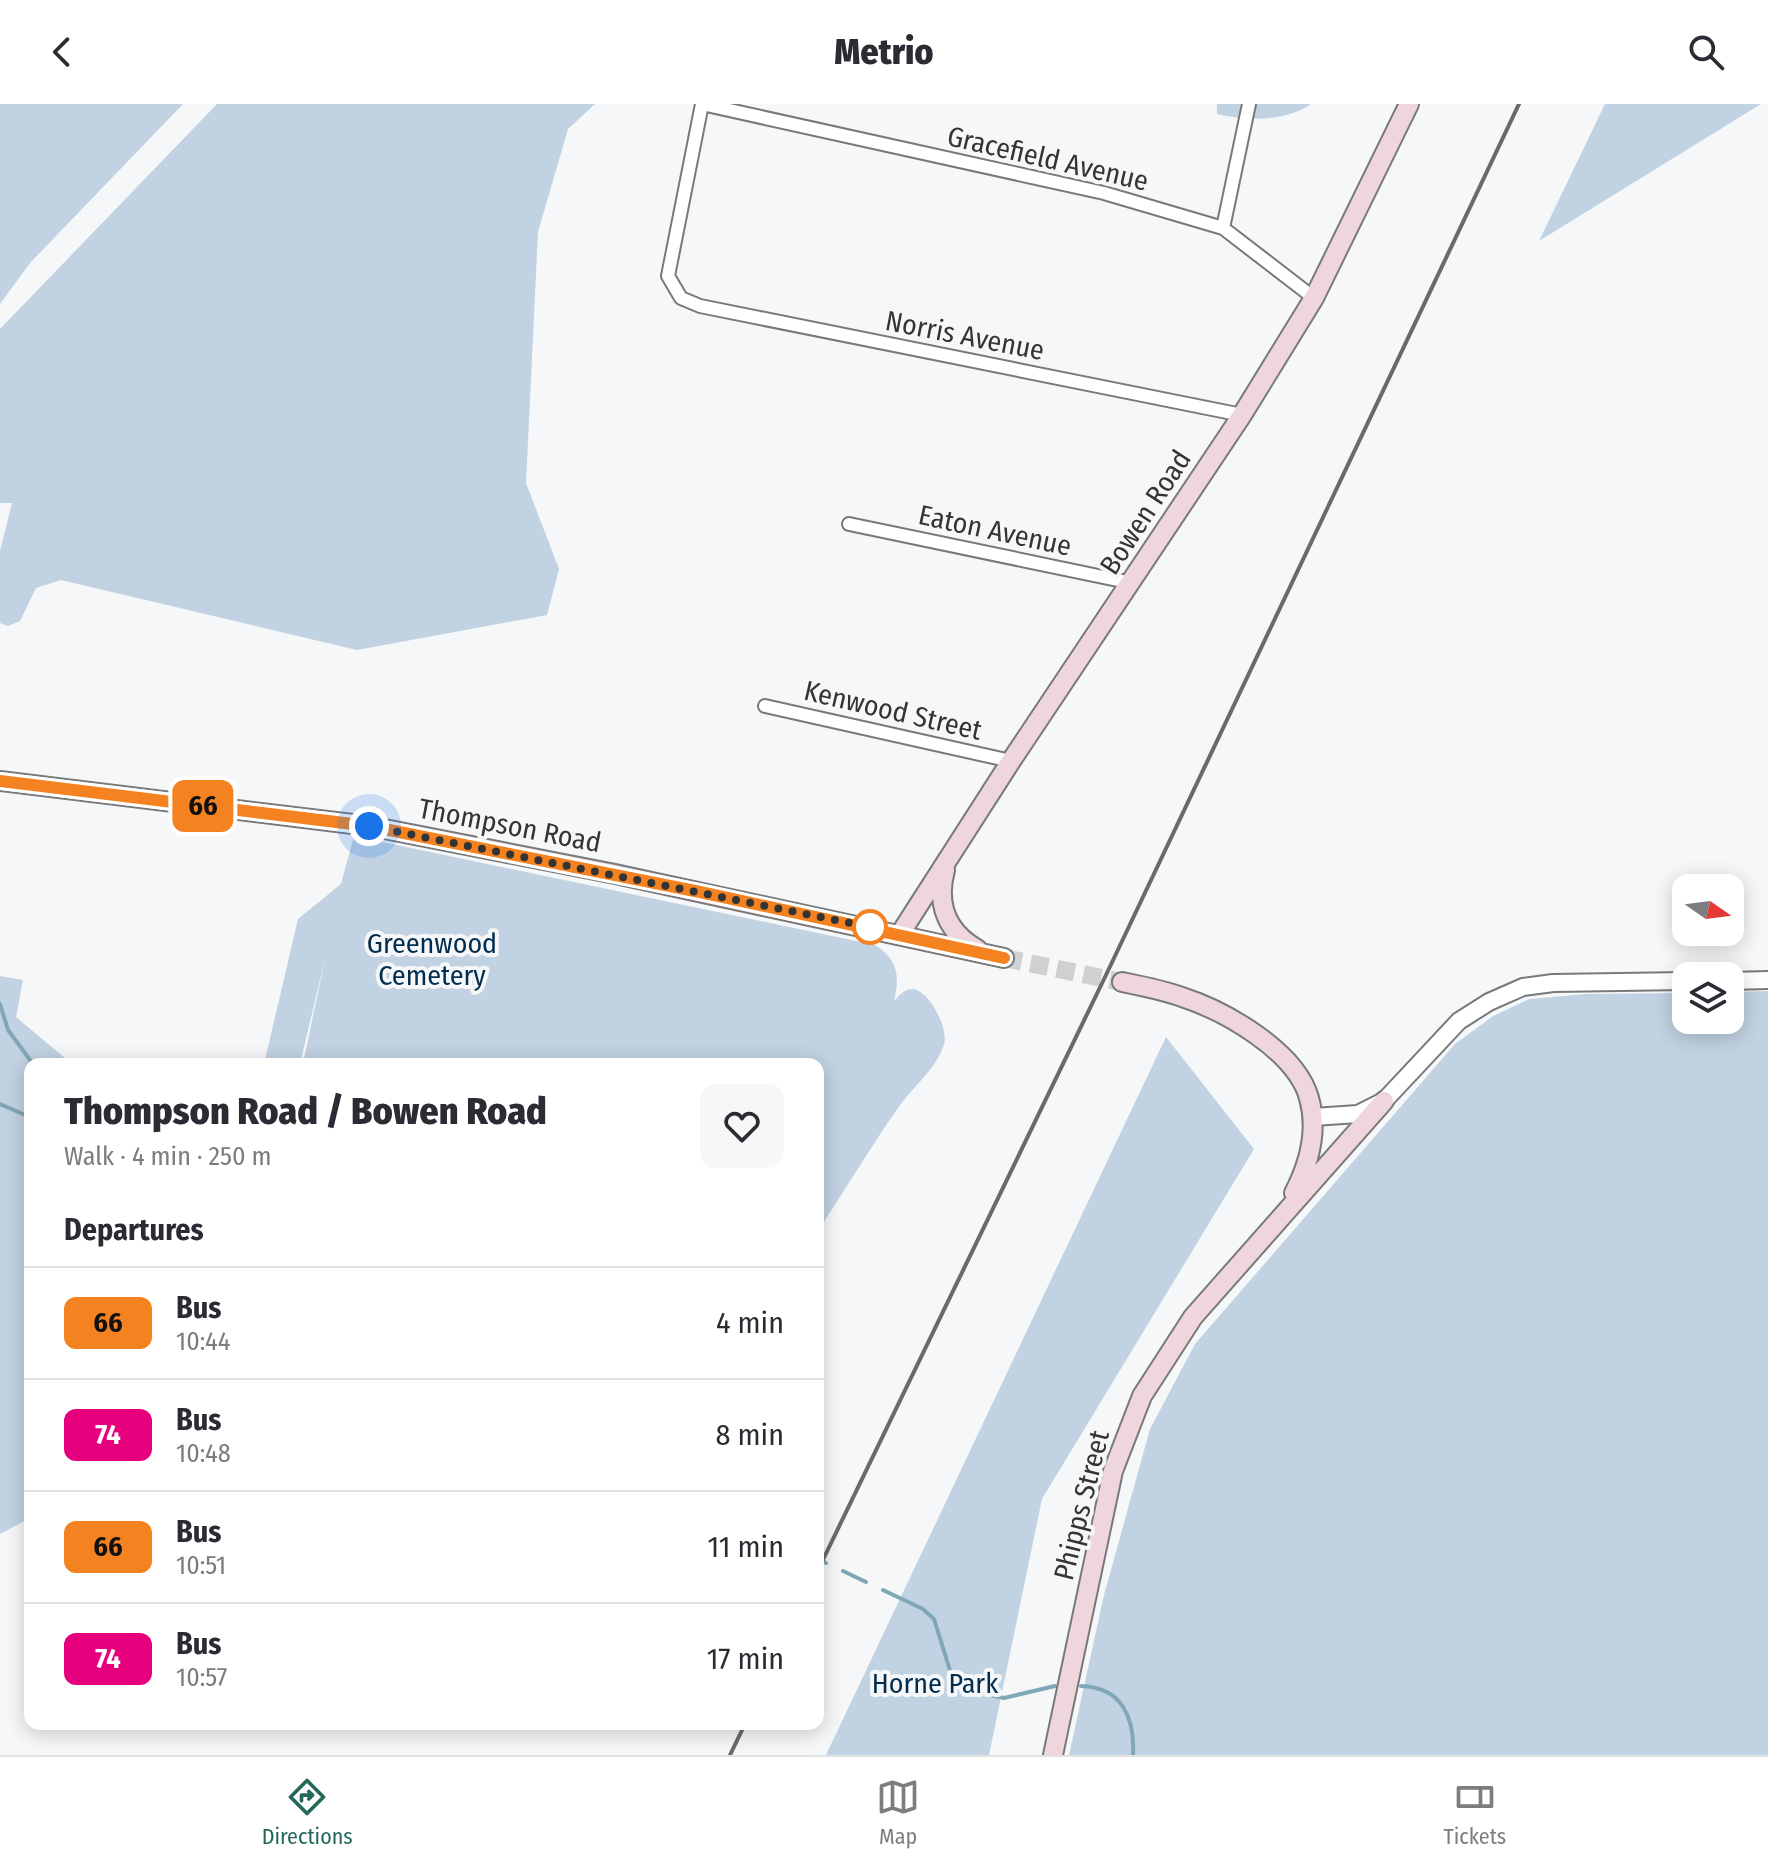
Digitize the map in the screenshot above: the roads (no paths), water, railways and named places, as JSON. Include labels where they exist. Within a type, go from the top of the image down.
[{"type":"main road","name":"Bowen Road","points":[[900,934],[1011,761],[1242,415],[1314,298],[1409,104]]},
{"type":"main road","name":"Thompson Road","points":[[0,781],[369,826],[1000,957],[968,944],[958,936],[944,914],[941,888],[958,842]]},
{"type":"main road","points":[[1122,982],[1194,1001],[1255,1034],[1295,1073],[1309,1094],[1313,1117],[1312,1138],[1302,1177],[1278,1219]]},
{"type":"main road","points":[[1278,1219],[1384,1101]]},
{"type":"main road","name":"Phipps Street","points":[[1053,1755],[1113,1471],[1142,1396],[1193,1317],[1278,1219]]},
{"type":"street","name":"Gracefield Avenue","points":[[702,104],[1104,193],[1223,228],[1314,298]]},
{"type":"street","name":"Norris Avenue","points":[[702,104],[668,276],[681,298],[715,309],[1242,415]]},
{"type":"street","points":[[1223,228],[1249,104]]},
{"type":"street","name":"Eaton Avenue","points":[[849,524],[1132,583]]},
{"type":"street","name":"Kenwood Street","points":[[765,706],[1011,761]]},
{"type":"street","points":[[1744,981],[1768,980]]},
{"type":"street","points":[[1313,1117],[1358,1114],[1384,1101],[1459,1021],[1489,1002],[1523,987],[1553,983],[1672,981]]},
{"type":"waterway","points":[[0,1004],[8,1030],[29,1058]]},
{"type":"waterway","points":[[0,1104],[24,1114]]},
{"type":"waterway","points":[[843,1571],[866,1582]]},
{"type":"waterway","points":[[883,1590],[923,1609],[934,1619],[953,1680],[982,1693],[1004,1698],[1055,1686]]},
{"type":"waterway","points":[[1081,1686],[1107,1692],[1123,1707],[1131,1729],[1133,1755]]},
{"type":"tunnel","points":[[1004,958],[1122,982]]},
{"type":"railway","points":[[824,1558],[1106,975],[1519,104]]},
{"type":"railway","points":[[730,1755],[742,1730]]},
{"type":"park label","name":"Greenwood Cemetery","points":[[432,959]]},
{"type":"park label","name":"Horne Park","points":[[935,1683]]}]
